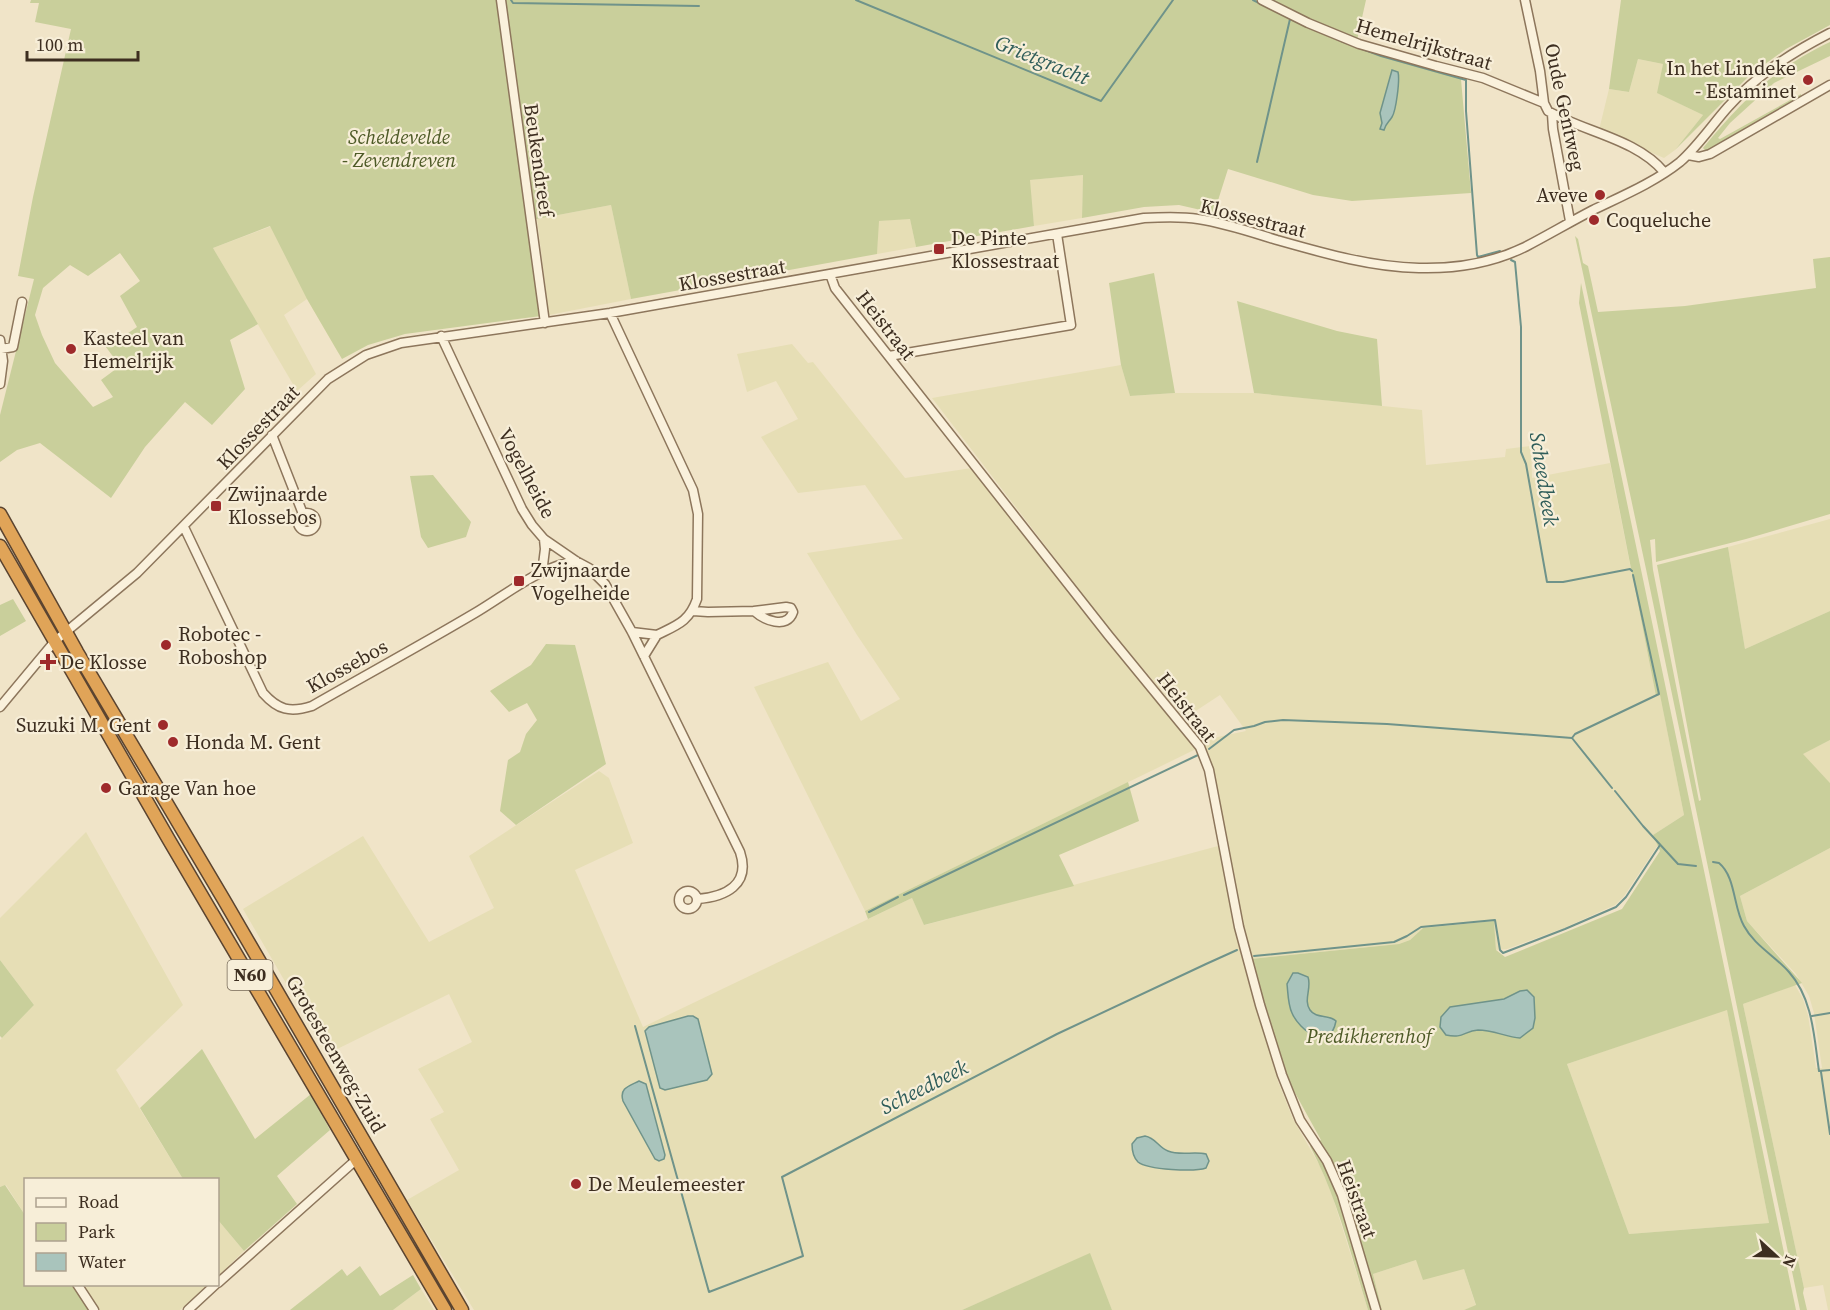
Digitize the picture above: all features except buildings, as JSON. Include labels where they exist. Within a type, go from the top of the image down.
[{"type":"highway","name":"N60","points":[[0,514],[66,632]]},
{"type":"highway","name":"N60","points":[[0,546],[55,640]]},
{"type":"highway","name":"Grotesteenweg-Zuid","points":[[66,632],[462,1310]]},
{"type":"highway","name":"Grotesteenweg-Zuid","points":[[55,640],[169,840],[444,1310]]},
{"type":"street","name":"Beukendreef","points":[[501,0],[545,324]]},
{"type":"street","name":"Hemelrijkstraat","points":[[1262,0],[1353,42],[1401,57],[1492,80],[1530,99],[1544,103]]},
{"type":"street","name":"Oude Gentweg","points":[[1525,0],[1540,71],[1544,103],[1552,114],[1570,221]]},
{"type":"street","points":[[1830,33],[1790,55],[1755,81],[1727,108],[1688,154],[1699,157],[1710,154],[1830,85]]},
{"type":"street","points":[[1552,114],[1633,148],[1651,158],[1664,172]]},
{"type":"street","name":"Klossestraat","points":[[0,707],[55,640],[137,573],[328,380],[366,355],[391,346],[441,336],[610,314],[1144,218],[1196,218],[1340,257],[1418,268],[1460,267],[1506,255],[1531,243],[1643,184],[1688,154]]},
{"type":"street","points":[[889,356],[1071,325],[1058,234]]},
{"type":"street","name":"Heistraat","points":[[830,274],[835,288],[1200,747],[1209,770],[1239,927],[1260,1005],[1282,1075],[1300,1120],[1327,1161],[1342,1195],[1376,1310]]},
{"type":"street","points":[[0,384],[3,361],[1,344],[13,347],[21,302]]},
{"type":"street","points":[[610,314],[693,490],[699,514],[697,599],[693,611],[684,621],[657,635],[644,656]]},
{"type":"street","name":"Vogelheide","points":[[441,336],[522,509],[532,525],[544,539],[589,568],[605,584],[632,632],[740,852],[744,863],[743,875],[736,885],[710,898],[696,899]]},
{"type":"street","points":[[272,435],[303,514]]},
{"type":"street","name":"Klossebos","points":[[184,527],[263,693],[272,703],[284,709],[298,710],[312,706],[542,573],[564,563],[576,561]]},
{"type":"street","points":[[542,573],[544,539]]},
{"type":"street","points":[[693,611],[754,611]]},
{"type":"street","points":[[632,632],[657,635]]},
{"type":"street","points":[[219,1282],[357,1159]]},
{"type":"street","points":[[78,1286],[94,1310]]},
{"type":"street","points":[[188,1310],[215,1286]]},
{"type":"shaded area","points":[[1638,59],[1663,64],[1658,93],[1703,115],[1675,150],[1664,158],[1599,130],[1609,89],[1629,92]]},
{"type":"shaded area","points":[[1083,175],[1082,218],[1034,226],[1029,180]]},
{"type":"shaded area","points":[[611,205],[631,299],[549,315],[537,219]]},
{"type":"shaded area","points":[[293,218],[339,354],[307,299],[284,315],[316,374],[297,391],[213,248]]},
{"type":"shaded area","points":[[910,218],[916,247],[877,254],[878,221]]},
{"type":"shaded area","points":[[792,344],[808,363],[813,362],[905,478],[972,468],[1196,749],[865,911],[754,687],[828,662],[861,721],[900,699],[857,635],[807,553],[903,539],[865,485],[798,493],[761,437],[798,419],[776,381],[747,392],[737,354]]},
{"type":"shaded area","points":[[1121,365],[1130,396],[1175,393],[1254,393],[1422,410],[1426,465],[1505,457],[1506,449],[1531,446],[1532,478],[1610,463],[1656,696],[1660,694],[1684,815],[1653,835],[1658,845],[1624,896],[1615,905],[1564,928],[1507,949],[1496,950],[1494,922],[1423,928],[1410,940],[1399,944],[1251,959],[1204,740],[1246,731],[1220,695],[1185,718],[1111,631],[932,398]]},
{"type":"shaded area","points":[[1830,519],[1830,611],[1745,649],[1728,547]]},
{"type":"shaded area","points":[[1830,740],[1830,783],[1802,754]]},
{"type":"shaded area","points":[[599,771],[609,778],[633,843],[575,870],[643,1027],[912,898],[925,925],[1218,846],[1245,964],[1278,1081],[1293,1119],[1320,1166],[1332,1195],[1368,1310],[1112,1310],[1089,1254],[962,1310],[474,1310],[407,1200],[459,1170],[430,1119],[444,1112],[418,1069],[472,1042],[449,994],[327,1054],[243,909],[363,836],[429,942],[494,908],[469,856]]},
{"type":"shaded area","points":[[86,832],[183,1005],[116,1070],[182,1178],[24,1178],[24,1213],[6,1185],[0,1187],[0,1040],[34,1005],[0,960],[0,918]]},
{"type":"shaded area","points":[[1830,848],[1830,1310],[1828,1310],[1823,1285],[1804,1288],[1743,1004],[1795,985],[1808,1015],[1816,1068],[1822,1068],[1814,1013],[1809,996],[1796,974],[1747,921],[1740,896]]},
{"type":"shaded area","points":[[1727,1009],[1769,1223],[1629,1234],[1567,1064]]},
{"type":"shaded area","points":[[219,1221],[244,1251],[219,1275]]},
{"type":"shaded area","points":[[1416,1260],[1464,1269],[1476,1306],[1464,1310],[1382,1310],[1373,1274]]},
{"type":"shaded area","points":[[82,1286],[207,1286],[180,1310],[99,1310]]},
{"type":"shaded area","points":[[421,1289],[434,1310],[393,1310]]},
{"type":"green space","name":"Scheldevelde - Zevendreven","points":[[31,0],[1366,0],[1357,40],[1460,68],[1471,193],[1352,201],[1313,195],[1228,169],[1214,213],[1179,205],[1144,207],[1082,218],[1083,175],[1030,180],[1034,226],[916,247],[910,219],[879,221],[877,254],[631,299],[611,205],[537,219],[531,218],[541,316],[405,334],[368,345],[342,359],[307,299],[270,226],[213,248],[258,324],[230,340],[245,389],[212,425],[185,402],[145,447],[111,498],[40,443],[17,450],[0,462],[0,415],[34,279],[18,276],[33,197],[71,29],[35,22],[39,3],[30,3]],"holes":[[[120,253],[140,281],[120,296],[137,327],[121,338],[100,339],[120,366],[101,380],[113,397],[93,407],[55,363],[42,335],[35,315],[43,288],[70,265],[88,276]]]},
{"type":"green space","points":[[1621,0],[1830,0],[1830,25],[1786,49],[1750,75],[1675,150],[1703,115],[1657,93],[1663,64],[1638,59],[1629,92],[1609,89]]},
{"type":"green space","points":[[1830,42],[1830,56],[1774,83],[1730,123],[1718,138],[1720,139],[1801,94],[1801,97],[1708,150],[1703,148],[1731,115],[1775,75]]},
{"type":"green space","points":[[1575,236],[1578,239],[1583,263],[1588,266],[1598,312],[1685,306],[1816,288],[1813,259],[1830,257],[1830,514],[1656,562],[1655,539],[1650,540],[1653,570],[1699,801],[1701,800],[1657,565],[1728,547],[1745,649],[1830,611],[1830,740],[1803,754],[1830,783],[1830,848],[1740,896],[1747,921],[1802,983],[1743,1004],[1807,1310],[1800,1310]]},
{"type":"green space","points":[[1154,273],[1175,393],[1130,396],[1121,365],[1109,283]]},
{"type":"green space","name":"Predikherenhof","points":[[1581,283],[1796,1310],[1464,1310],[1476,1305],[1464,1269],[1423,1280],[1416,1260],[1373,1274],[1382,1310],[1368,1310],[1336,1206],[1310,1146],[1321,1140],[1289,1082],[1251,959],[1399,944],[1410,940],[1423,928],[1494,921],[1496,950],[1505,957],[1622,909],[1660,851],[1653,835],[1684,815],[1660,695],[1656,696],[1579,303]],"holes":[[[1727,1010],[1769,1223],[1629,1234],[1567,1064]]]},
{"type":"green space","points":[[1237,301],[1337,331],[1377,339],[1382,406],[1254,393]]},
{"type":"green space","points":[[433,475],[471,522],[466,537],[428,548],[421,537],[410,476]]},
{"type":"green space","points":[[13,599],[26,621],[0,636],[0,605]]},
{"type":"green space","points":[[546,644],[575,645],[606,764],[516,825],[500,811],[508,760],[520,752],[526,734],[537,720],[527,703],[509,712],[490,691],[531,665]]},
{"type":"green space","points":[[1128,782],[1139,821],[1059,855],[1074,886],[924,925],[912,898],[868,919],[865,911]]},
{"type":"green space","points":[[0,960],[34,1005],[2,1038],[0,1036]]},
{"type":"green space","points":[[202,1049],[255,1139],[311,1094],[330,1130],[277,1176],[297,1204],[244,1251],[219,1221],[219,1178],[182,1178],[140,1108]]},
{"type":"green space","points":[[5,1185],[24,1214],[24,1286],[73,1286],[90,1310],[0,1310],[0,1187]]},
{"type":"green space","points":[[1090,1253],[1112,1310],[962,1310]]},
{"type":"green space","points":[[360,1266],[380,1296],[413,1275],[421,1289],[393,1310],[290,1310],[342,1269],[347,1276]]},
{"type":"water","points":[[1392,70],[1398,72],[1397,95],[1392,117],[1384,130],[1380,129],[1382,123],[1380,113]]},
{"type":"water","points":[[1293,973],[1308,977],[1307,1002],[1310,1010],[1316,1015],[1336,1021],[1333,1031],[1328,1036],[1321,1037],[1307,1031],[1292,1013],[1287,984]]},
{"type":"water","points":[[1527,990],[1534,997],[1535,1018],[1533,1028],[1520,1038],[1478,1030],[1452,1036],[1446,1035],[1440,1027],[1441,1017],[1450,1007],[1504,999]]},
{"type":"water","points":[[688,1016],[698,1019],[712,1074],[707,1080],[665,1090],[660,1088],[645,1031],[649,1027]]},
{"type":"water","points":[[639,1081],[646,1084],[665,1155],[664,1159],[659,1161],[655,1159],[622,1097],[622,1093],[628,1086]]},
{"type":"water","points":[[1145,1136],[1173,1152],[1206,1154],[1209,1161],[1206,1168],[1172,1170],[1143,1165],[1135,1158],[1132,1144],[1137,1138]]},
{"type":"waterway","name":"Grietgracht","points":[[511,0],[513,3],[699,6]]},
{"type":"waterway","name":"Grietgracht","points":[[856,0],[1101,101],[1173,0]]},
{"type":"waterway","points":[[1253,0],[1283,15]]},
{"type":"waterway","points":[[1257,162],[1290,19],[1300,23]]},
{"type":"waterway","name":"Scheedbeek","points":[[1341,41],[1381,56],[1466,80],[1466,111],[1477,255],[1478,257],[1500,251]]},
{"type":"waterway","name":"Scheedbeek","points":[[1511,260],[1515,262],[1521,327],[1521,452],[1526,464],[1547,582],[1563,582],[1630,569],[1632,571]]},
{"type":"waterway","name":"Scheedbeek","points":[[1572,738],[1575,734],[1659,694],[1633,575]]},
{"type":"waterway","points":[[1209,749],[1234,730],[1283,720],[1387,724],[1572,738]]},
{"type":"waterway","name":"Scheedbeek","points":[[1572,738],[1612,788]]},
{"type":"waterway","points":[[904,895],[1198,755]]},
{"type":"waterway","name":"Scheedbeek","points":[[1615,791],[1678,864],[1696,866]]},
{"type":"waterway","points":[[1254,956],[1394,942],[1421,927],[1495,920],[1500,950],[1503,953],[1616,907],[1626,897],[1660,845]]},
{"type":"waterway","name":"Scheedbeek","points":[[1713,862],[1719,863],[1729,876],[1740,918],[1748,933],[1789,972],[1797,983],[1808,1006],[1819,1071],[1830,1070]]},
{"type":"waterway","points":[[869,912],[898,897]]},
{"type":"waterway","name":"Scheedbeek","points":[[635,1026],[709,1292],[803,1256],[782,1177],[1057,1034],[1237,950]]},
{"type":"waterway","points":[[1812,1016],[1830,1013]]},
{"type":"waterway","points":[[1821,1072],[1830,1134]]},
{"type":"place","name":"In het Lindeke - Estaminet","points":[[1808,80]]},
{"type":"place","name":"Aveve","points":[[1600,195]]},
{"type":"place","name":"Coqueluche","points":[[1594,220]]},
{"type":"place","name":"De Pinte Klossestraat","points":[[939,249]]},
{"type":"place","name":"Kasteel van Hemelrijk","points":[[71,349]]},
{"type":"place","name":"Zwijnaarde Klossebos","points":[[216,506]]},
{"type":"place","name":"Zwijnaarde Vogelheide","points":[[519,581]]},
{"type":"place","name":"Robotec - Roboshop","points":[[166,645]]},
{"type":"place","name":"De Klosse","points":[[48,662]]},
{"type":"place","name":"Suzuki M. Gent","points":[[163,725]]},
{"type":"place","name":"Honda M. Gent","points":[[173,742]]},
{"type":"place","name":"Garage Van hoe","points":[[106,788]]},
{"type":"place","name":"De Meulemeester","points":[[576,1184]]}]
